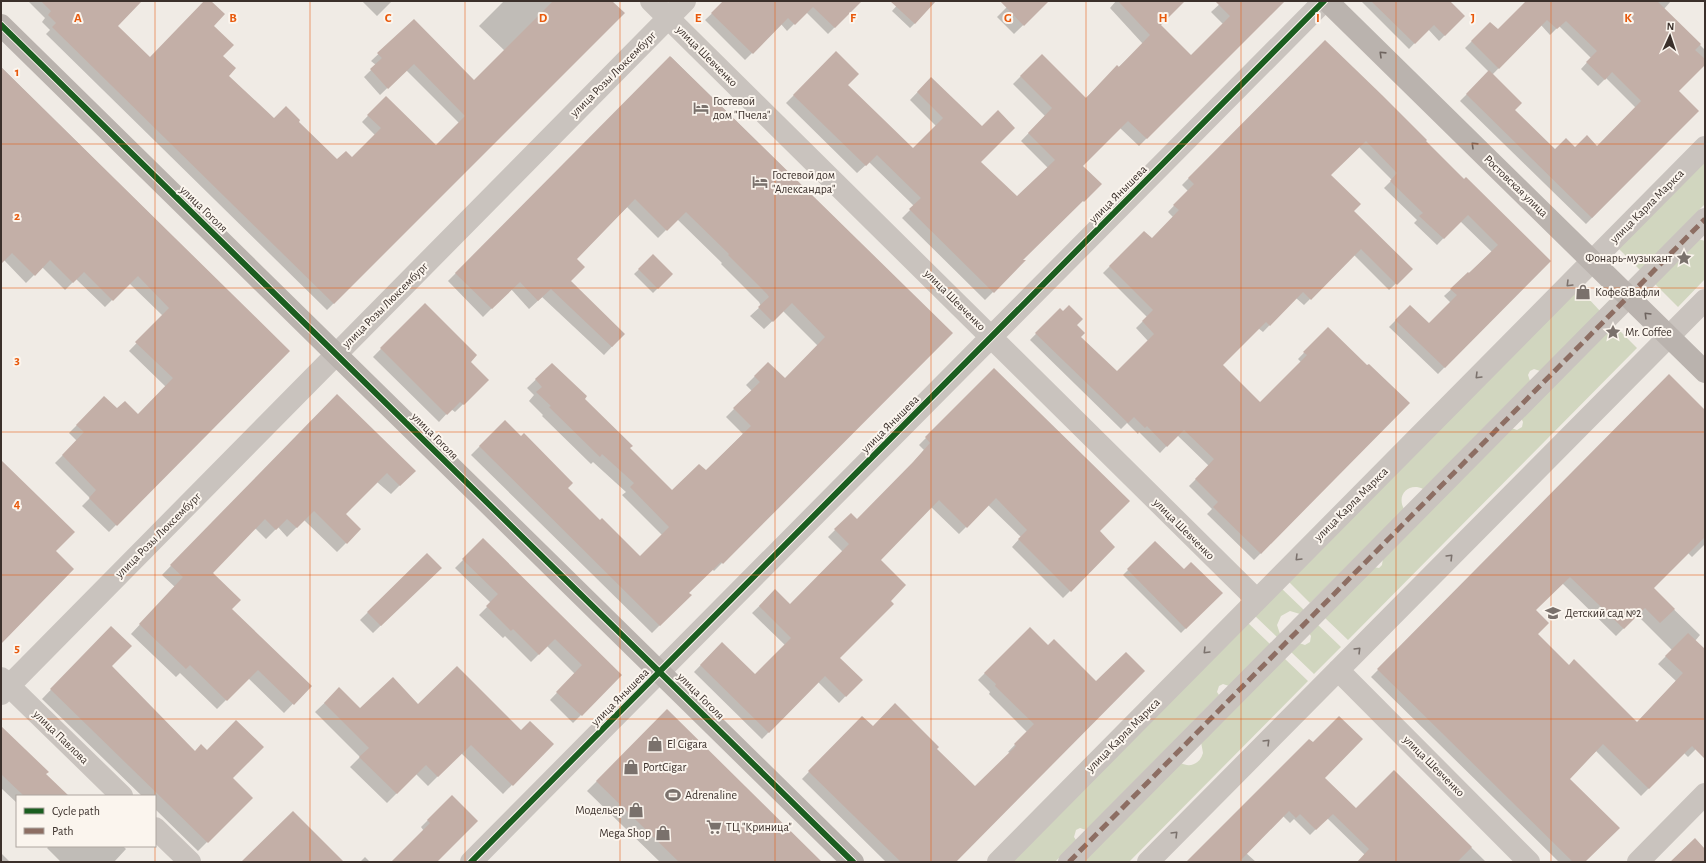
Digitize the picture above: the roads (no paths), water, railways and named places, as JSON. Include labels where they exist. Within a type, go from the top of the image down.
[{"type":"street","name":"улица Шевченко","points":[[652,1],[1256,600]]},
{"type":"street","name":"улица Розы Люксембург","points":[[4,686],[336,355],[685,1]]},
{"type":"street","name":"улица Янышева","points":[[472,862],[1324,1]]},
{"type":"street","name":"Ростовская улица","points":[[1327,1],[1705,372]]},
{"type":"street","name":"улица Гоголя","points":[[1,25],[853,862]]},
{"type":"street","name":"улица Карла Маркса","points":[[998,862],[1705,147]]},
{"type":"street","points":[[1069,862],[1705,219]]},
{"type":"street","points":[[1148,862],[1705,300]]},
{"type":"street","name":"улица Шевченко","points":[[1338,670],[1530,862]]},
{"type":"street","name":"улица Павлова","points":[[4,686],[121,795]]},
{"type":"street","points":[[1638,862],[1705,794]]},
{"type":"street","points":[[156,829],[190,862]]},
{"type":"place","name":"Гостевой дом \"Пчела\"","points":[[701,108]]},
{"type":"place","name":"Гостевой дом \"Александра\"","points":[[760,182]]},
{"type":"place","name":"Фонарь-музыкант","points":[[1684,258]]},
{"type":"place","name":"Кофе&Вафли","points":[[1583,292]]},
{"type":"place","name":"Mr. Coffee","points":[[1613,332]]},
{"type":"place","name":"Детский сад №2","points":[[1553,613]]},
{"type":"place","name":"El Cigara","points":[[655,744]]},
{"type":"place","name":"PortCigar","points":[[631,767]]},
{"type":"place","name":"Аdrenaline","points":[[673,795]]},
{"type":"place","name":"Модельер","points":[[636,810]]},
{"type":"place","name":"ТЦ \"Криница\"","points":[[714,827]]},
{"type":"place","name":"Mega Shop","points":[[663,833]]}]
